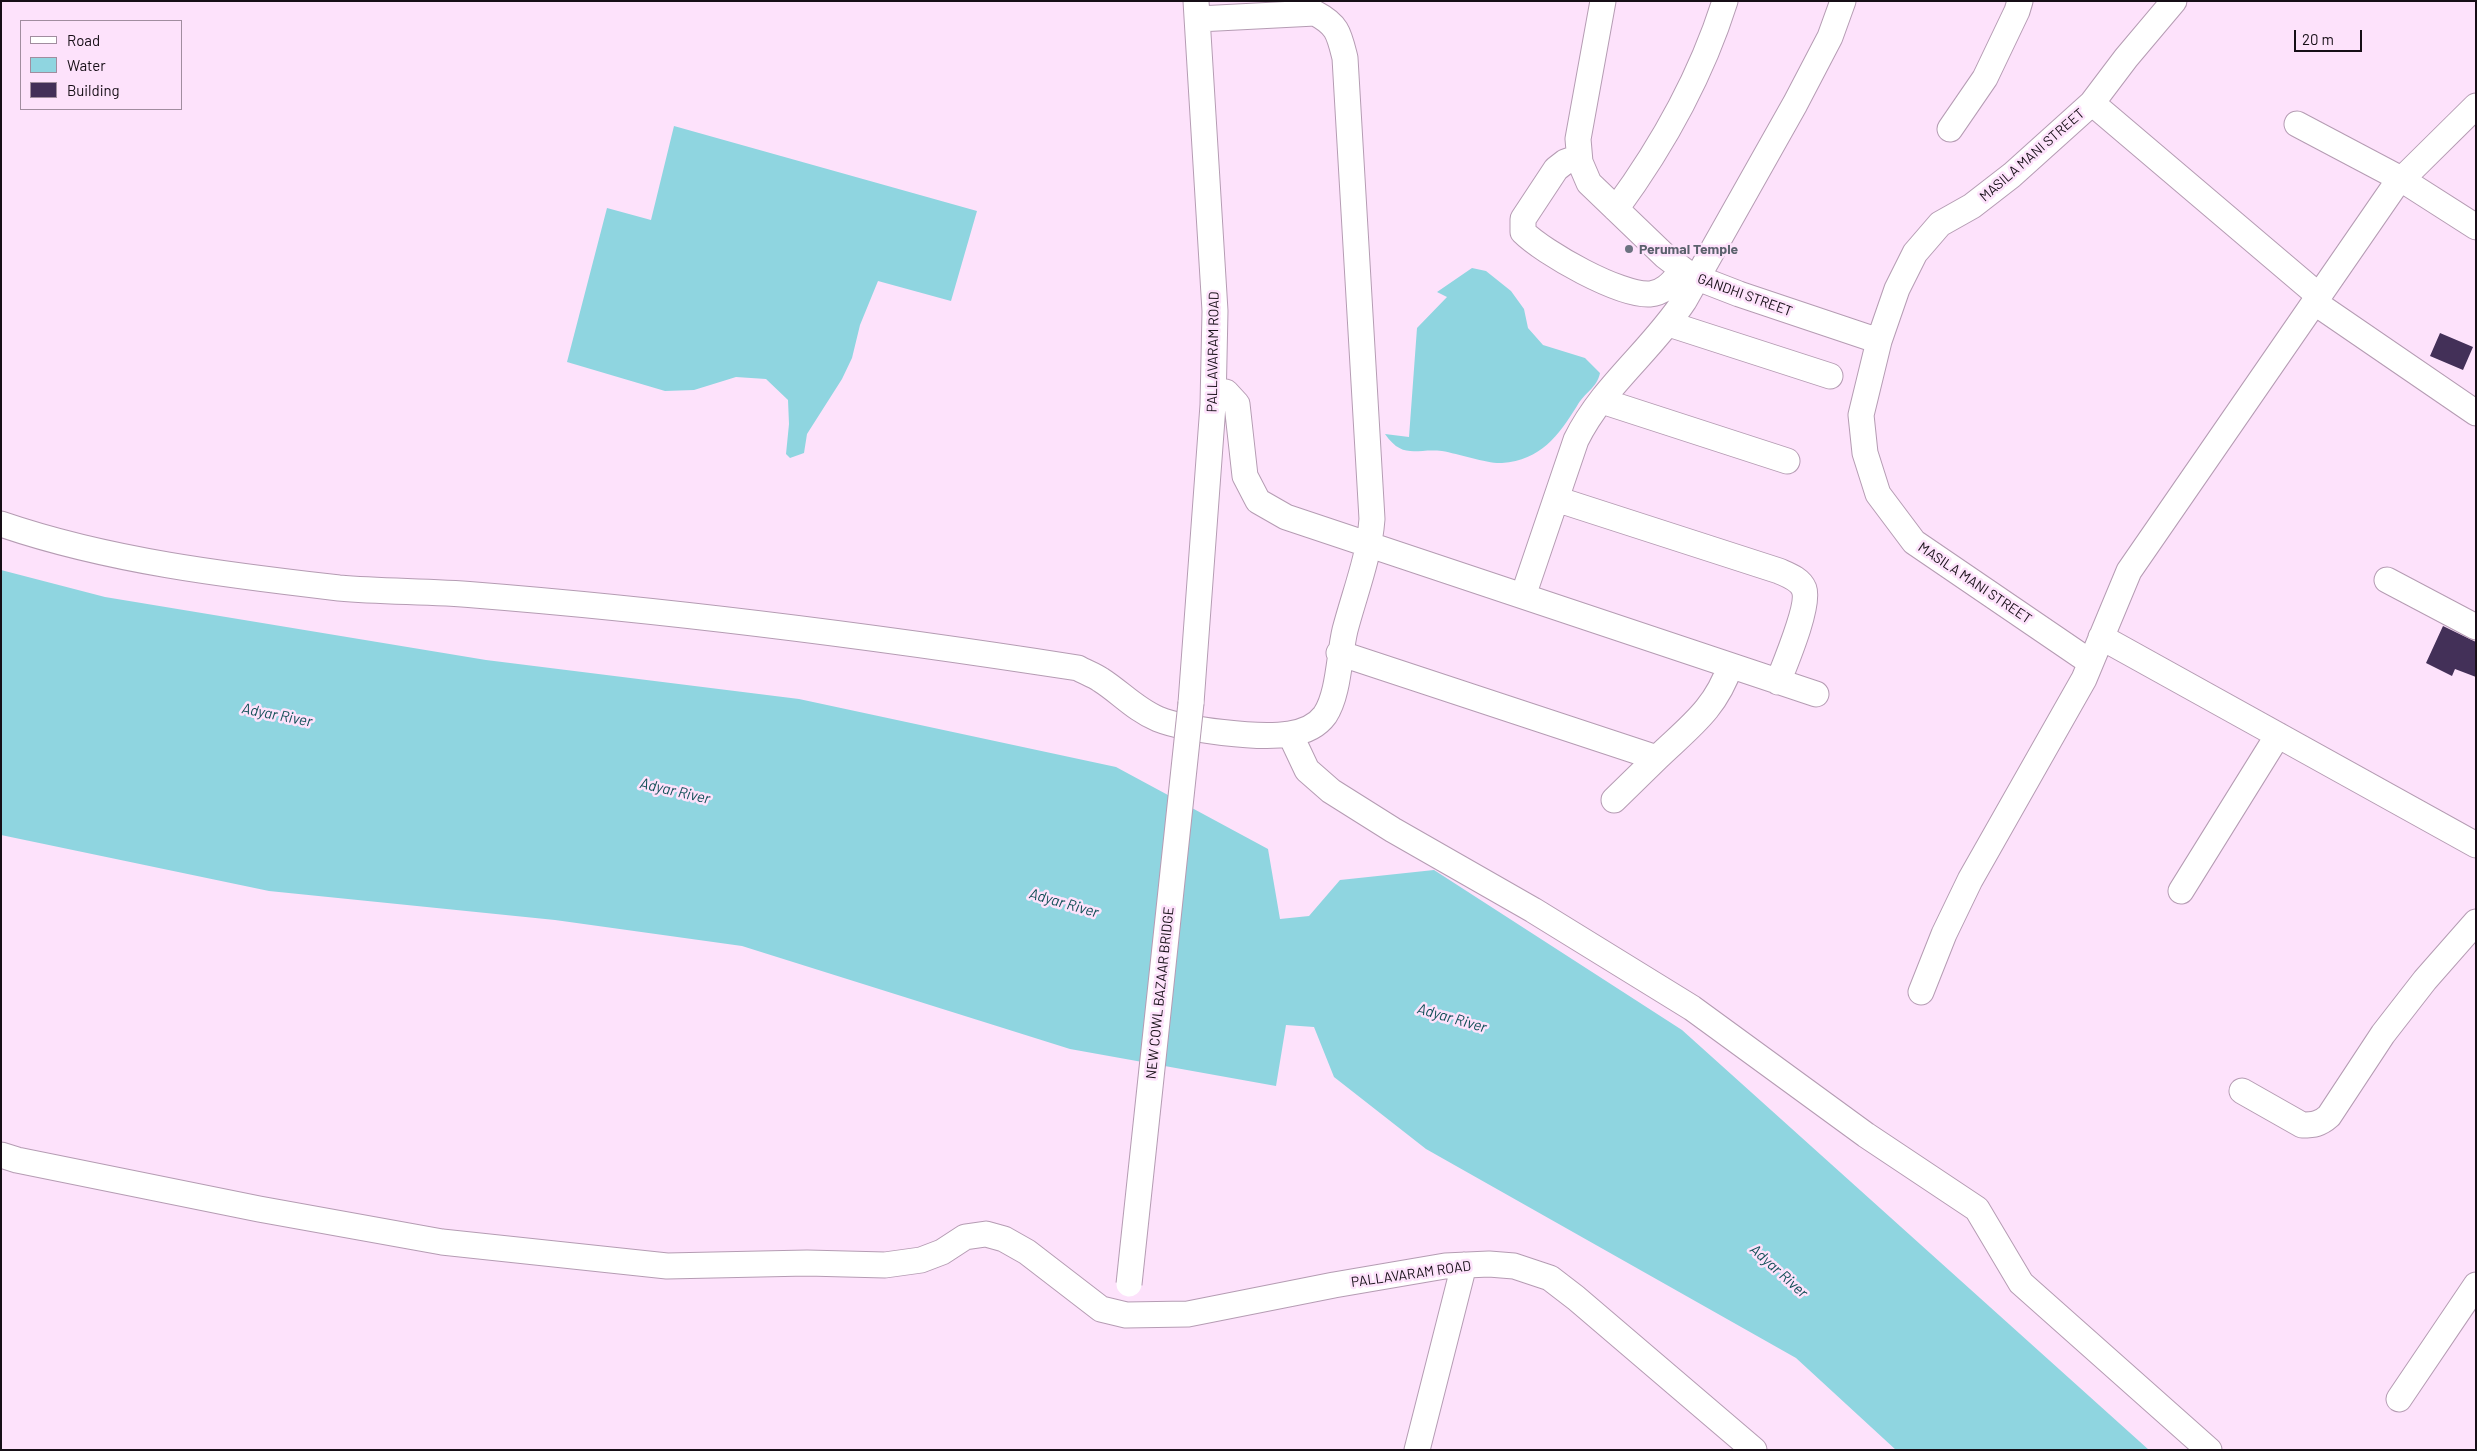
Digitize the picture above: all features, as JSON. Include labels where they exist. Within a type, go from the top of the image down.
[{"type":"street","name":"GANDHI STREET","points":[[1603,1],[1578,139],[1579,157],[1589,183],[1665,256],[1690,274],[1739,294],[1878,340]]},
{"type":"street","points":[[1616,209],[1650,164],[1678,114],[1698,74],[1725,1]]},
{"type":"street","points":[[1523,596],[1576,440],[1586,419],[1669,324],[1690,274],[1799,95],[1830,37],[1843,1]]},
{"type":"street","points":[[1950,129],[1985,78],[2020,1]]},
{"type":"street","name":"MASILA MANI STREET","points":[[2090,662],[1914,542],[1878,494],[1865,453],[1861,414],[1878,340],[1897,289],[1915,253],[1940,224],[1972,206],[2012,175],[2092,103],[2126,58],[2174,1]]},
{"type":"street","points":[[1,524],[89,550],[222,572],[341,588],[474,594],[621,609],[794,629],[1078,668],[1101,680],[1126,701],[1156,718],[1172,723],[1262,735],[1290,734],[1313,727],[1325,715],[1332,701],[1339,653],[1370,545],[1372,488],[1345,58],[1335,11],[1315,13],[1197,10]]},
{"type":"street","name":"PALLAVARAM ROAD","points":[[1191,702],[1214,390],[1215,311],[1197,10]]},
{"type":"street","points":[[2092,103],[2316,298],[2476,413]]},
{"type":"street","points":[[1921,992],[1944,934],[1970,880],[2084,679],[2128,571],[2316,298],[2401,179],[2476,106]]},
{"type":"street","points":[[2297,124],[2401,179],[2476,227]]},
{"type":"street","points":[[1579,157],[1565,162],[1556,169],[1523,219],[1523,232],[1531,241],[1591,276],[1624,290],[1650,294],[1665,289],[1690,274]]},
{"type":"street","points":[[1669,324],[1830,376]]},
{"type":"street","points":[[1214,390],[1226,392],[1236,404],[1245,476],[1258,501],[1286,517],[1816,694]]},
{"type":"street","points":[[1602,401],[1787,461]]},
{"type":"street","points":[[1556,499],[1780,571],[1796,579],[1804,589],[1804,601],[1801,618],[1778,682]]},
{"type":"street","points":[[2387,580],[2476,627]]},
{"type":"street","points":[[2101,637],[2476,845]]},
{"type":"street","points":[[1339,653],[1657,758]]},
{"type":"street","points":[[1614,800],[1712,705],[1723,687],[1730,666]]},
{"type":"street","name":"NEW COWL BAZAAR BRIDGE","points":[[1126,1315],[1191,702]]},
{"type":"street","points":[[1290,734],[1307,770],[1331,791],[1393,830],[1541,915],[1692,1008],[1866,1135],[1977,1209],[2021,1283],[2209,1450]]},
{"type":"street","points":[[2181,891],[2278,736]]},
{"type":"street","points":[[2242,1090],[2302,1124],[2313,1125],[2322,1122],[2329,1116],[2383,1034],[2425,980],[2476,922]]},
{"type":"street","name":"PALLAVARAM ROAD","points":[[1,1155],[17,1160],[250,1207],[442,1242],[667,1266],[807,1263],[885,1265],[921,1260],[942,1252],[965,1238],[986,1234],[1004,1239],[1027,1252],[1101,1309],[1126,1315],[1188,1314],[1334,1285],[1444,1266],[1489,1264],[1514,1266],[1550,1278],[1607,1323],[1754,1450]]},
{"type":"street","points":[[1417,1450],[1464,1265]]},
{"type":"street","points":[[2399,1399],[2476,1285]]},
{"type":"water","points":[[674,126],[977,211],[951,301],[878,281],[860,325],[852,358],[842,379],[807,434],[804,453],[790,458],[786,454],[789,424],[788,400],[766,379],[736,377],[694,390],[665,391],[567,362],[607,208],[651,220]]},
{"type":"water","points":[[1472,268],[1486,271],[1511,291],[1524,309],[1528,328],[1543,345],[1585,358],[1600,373],[1596,383],[1547,445],[1538,452],[1516,461],[1496,463],[1442,451],[1404,450],[1392,442],[1385,434],[1409,437],[1417,328],[1447,297],[1437,292]]},
{"type":"water","name":"Adyar River","points":[[1,570],[105,597],[486,660],[799,699],[1116,767],[1268,849],[1280,919],[1309,916],[1340,880],[1434,870],[1682,1030],[2149,1450],[1896,1450],[1796,1358],[1426,1149],[1334,1077],[1314,1027],[1286,1025],[1276,1086],[1070,1049],[742,946],[555,920],[269,891],[1,835]]},
{"type":"building","points":[[2440,333],[2473,347],[2463,370],[2430,356]]},
{"type":"building","points":[[2443,626],[2476,642],[2476,677],[2455,669],[2452,676],[2426,663]]},
{"type":"place","name":"Perumal Temple","points":[[1629,249]]}]
